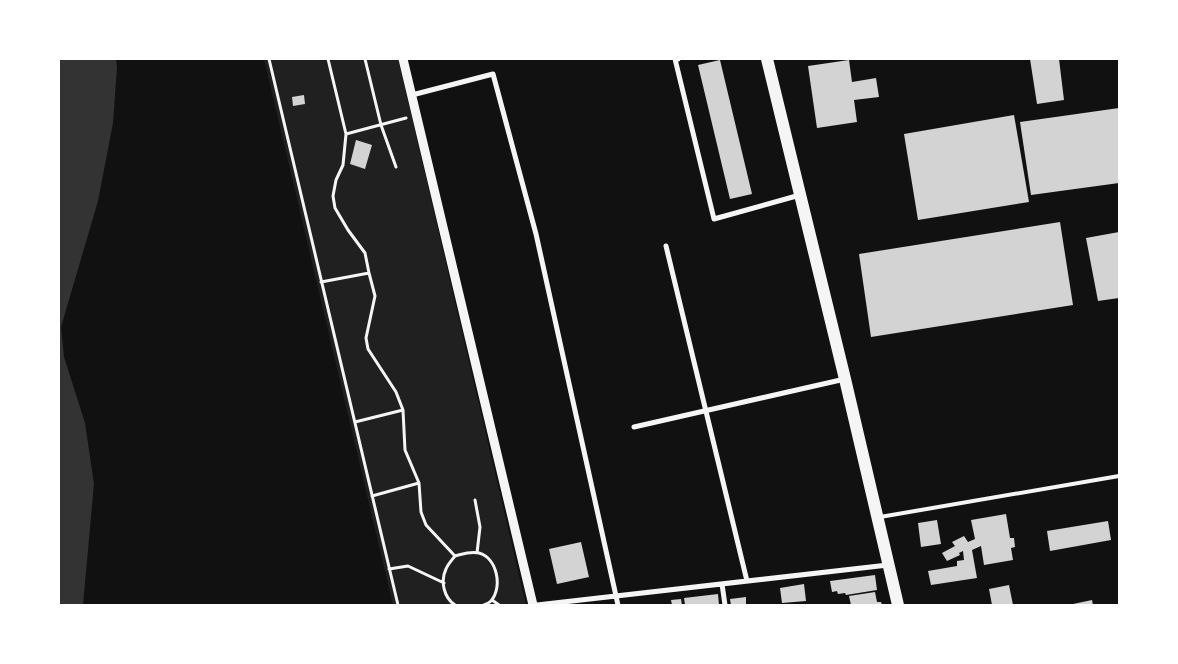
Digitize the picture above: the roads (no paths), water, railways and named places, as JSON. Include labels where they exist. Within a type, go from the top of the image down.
[{"type":"main road","points":[[768,59],[898,605]]},
{"type":"street","points":[[403,59],[533,605]]},
{"type":"street","points":[[678,59],[675,60],[714,219],[801,195]]},
{"type":"street","points":[[412,94],[493,74],[536,234],[618,605]]},
{"type":"street","points":[[666,246],[747,581]]},
{"type":"street","points":[[634,427],[845,379]]},
{"type":"street","points":[[537,605],[889,564]]},
{"type":"street","points":[[722,584],[724,605]]},
{"type":"lane","points":[[878,517],[1119,476]]}]
